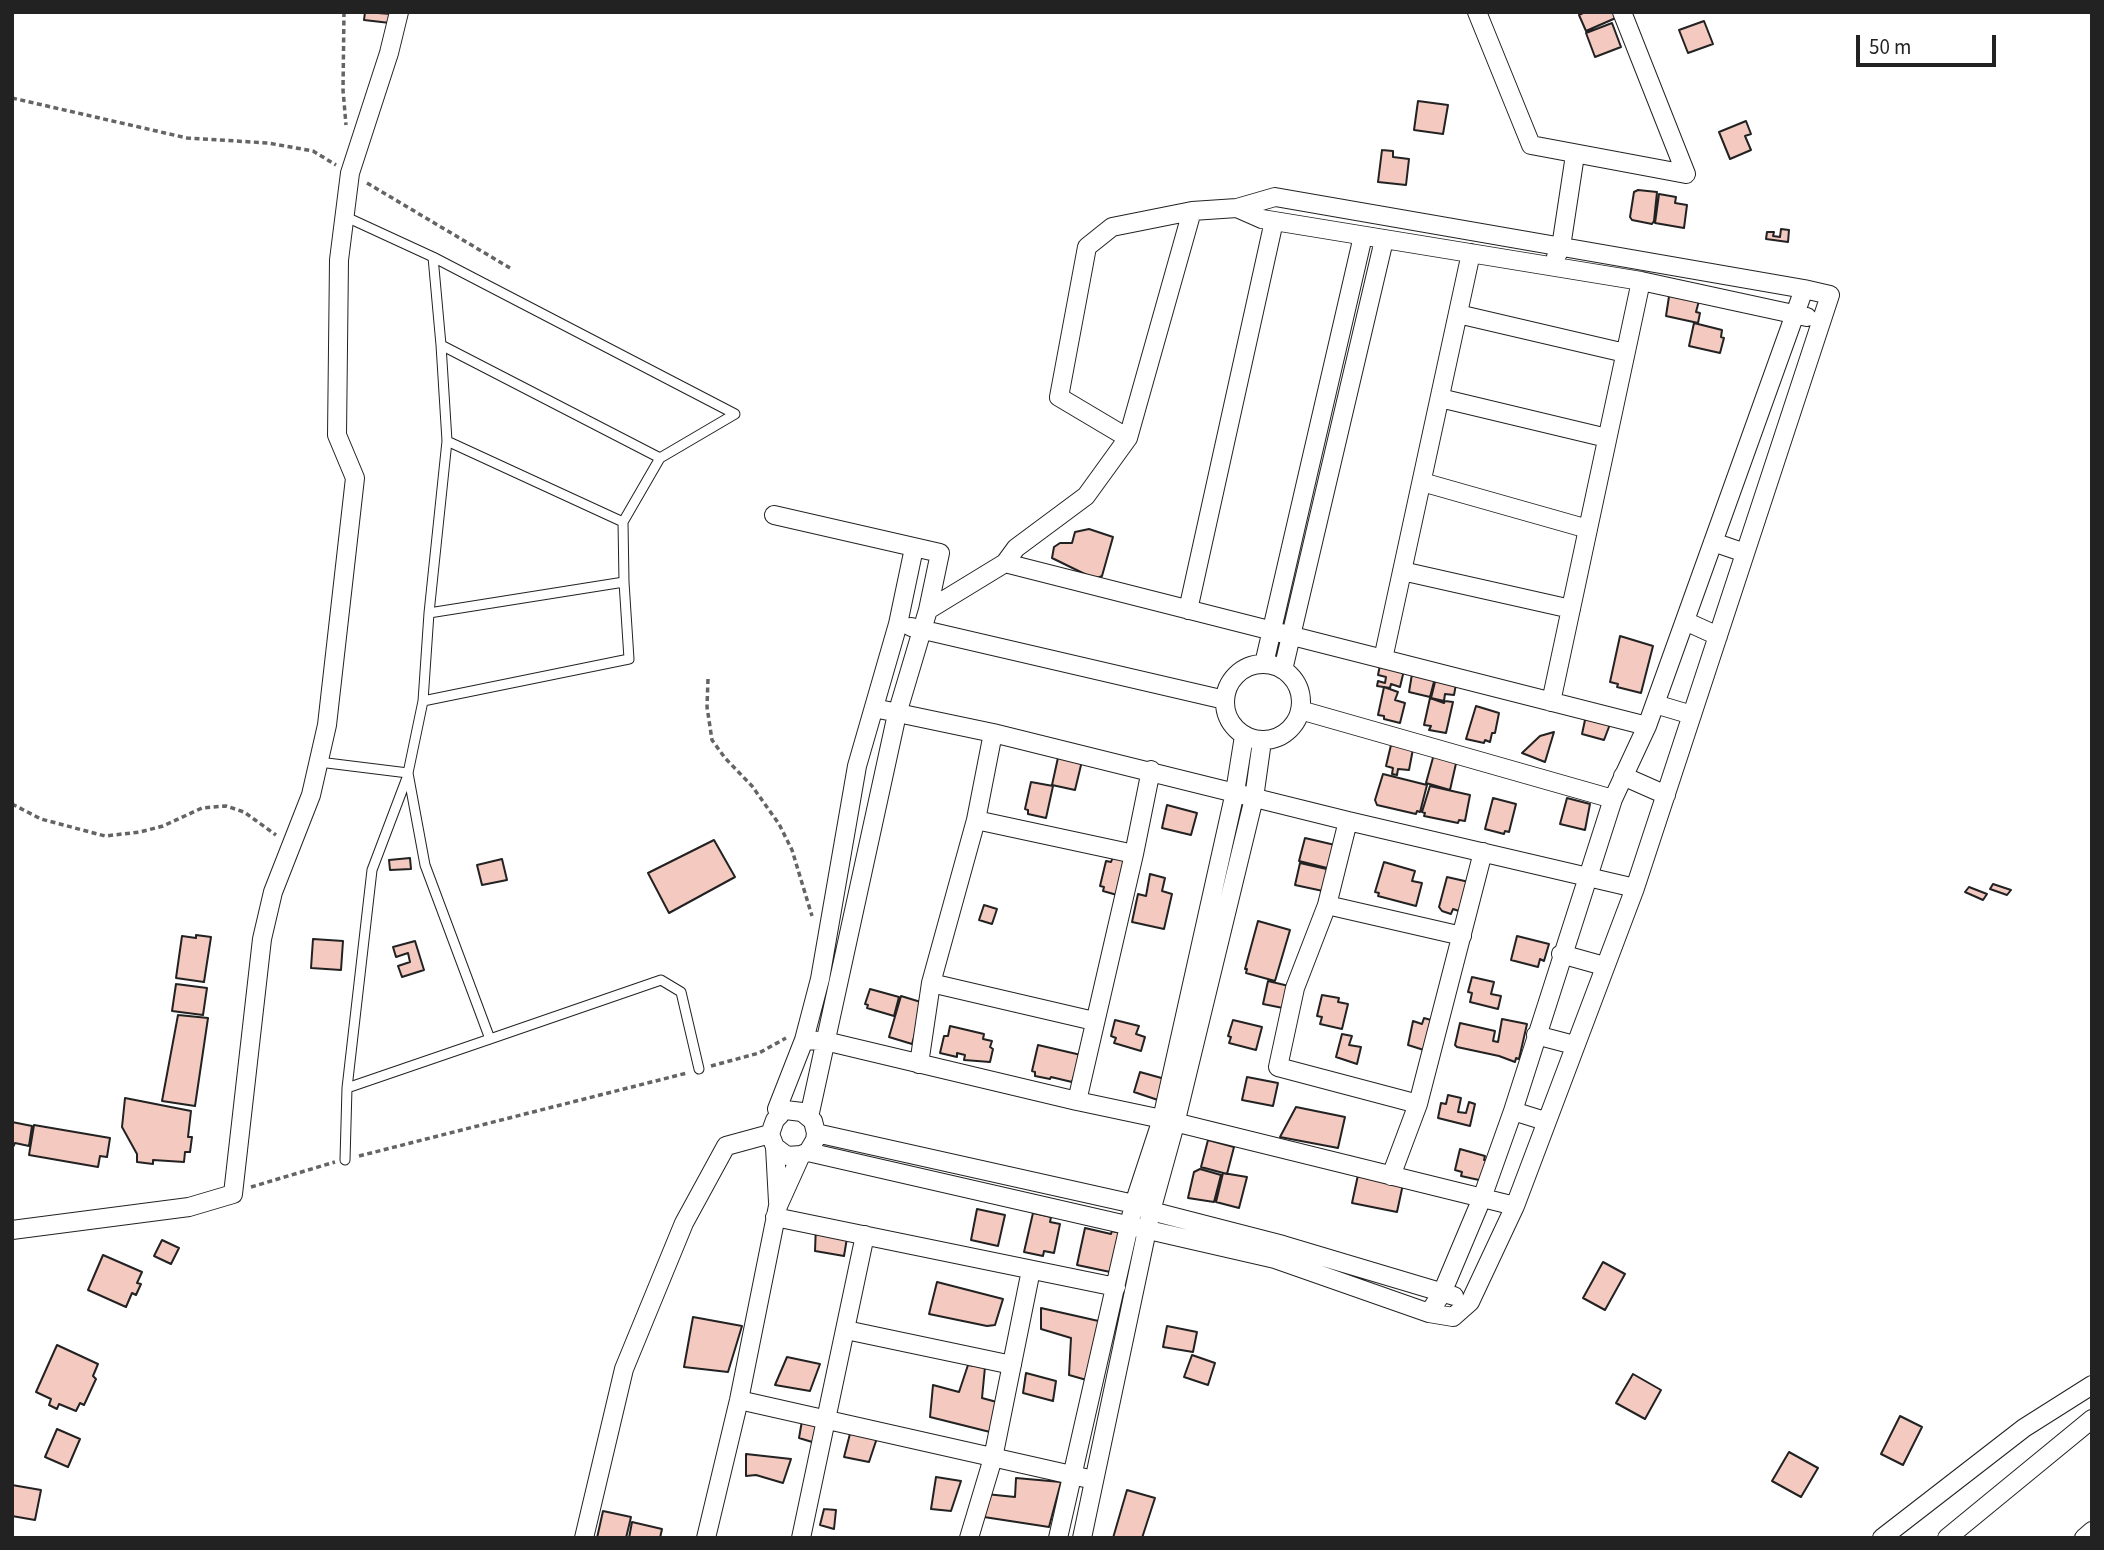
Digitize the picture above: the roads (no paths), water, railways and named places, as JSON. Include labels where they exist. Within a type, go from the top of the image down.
[{"type":"street","points":[[12,1230],[188,1207],[233,1194],[262,939],[274,892],[311,795],[327,725],[355,478],[337,435],[339,260],[350,173],[399,12]]},
{"type":"street","points":[[1477,12],[1531,145],[1686,174],[1622,12]]},
{"type":"street","points":[[1551,266],[1561,247],[1575,155]]},
{"type":"street","points":[[773,1140],[787,1156],[805,1153],[1275,1259],[1429,1313],[1452,1317],[1470,1301],[1515,1206],[1635,888],[1830,295],[1275,197],[1237,208],[1192,211],[1112,226],[1087,247],[1059,397],[1128,438]]},
{"type":"street","points":[[1237,208],[1262,219],[1641,281],[1822,320]]},
{"type":"street","points":[[928,610],[1005,564],[1016,548],[1086,496],[1128,438],[1192,211]]},
{"type":"street","points":[[1188,610],[1274,221]]},
{"type":"street","points":[[1264,664],[1363,236]]},
{"type":"street","points":[[1283,670],[1384,240]]},
{"type":"street","points":[[1383,659],[1471,253]]},
{"type":"street","points":[[1551,702],[1641,281]]},
{"type":"street","points":[[1429,1313],[1443,1293],[1482,1198],[1513,1111],[1612,799],[1647,726],[1804,289]]},
{"type":"street","points":[[1458,314],[1625,353]]},
{"type":"street","points":[[1440,398],[1607,438]]},
{"type":"street","points":[[1741,466],[1770,476]]},
{"type":"street","points":[[1422,482],[1588,529]]},
{"type":"street","points":[[706,1538],[739,1400],[777,1212],[805,1153],[816,1140],[813,1125],[825,1041],[897,714],[928,610],[940,553],[774,515]]},
{"type":"street","points":[[1713,542],[1745,553]]},
{"type":"street","points":[[777,1212],[773,1140],[775,1120],[780,1115],[777,1109],[804,1040],[820,979],[857,766],[898,624],[914,548]]},
{"type":"street","points":[[1005,564],[1647,726]]},
{"type":"street","points":[[1402,571],[1571,608]]},
{"type":"street","points":[[1685,621],[1718,636]]},
{"type":"street","points":[[898,624],[1225,700]]},
{"type":"street","points":[[1264,664],[1283,670],[1294,681],[1300,695],[1300,710],[1296,722],[1287,732],[1275,739],[1262,741],[1244,736],[1230,722],[1225,700],[1227,688],[1233,678],[1252,666],[1264,664]]},
{"type":"street","points":[[1655,704],[1692,715]]},
{"type":"street","points":[[874,708],[993,733],[1348,821],[1635,888]]},
{"type":"street","points":[[1300,710],[1612,799]]},
{"type":"street","points":[[919,1064],[931,983],[976,821],[993,733]]},
{"type":"street","points":[[1169,1121],[1244,736]]},
{"type":"street","points":[[1082,1538],[1095,1480],[1138,1228],[1254,798],[1262,741]]},
{"type":"street","points":[[1077,1101],[1151,771]]},
{"type":"street","points":[[1623,776],[1666,795]]},
{"type":"street","points":[[976,821],[1134,854]]},
{"type":"street","points":[[1348,821],[1326,905],[1295,988],[1278,1067],[1418,1104]]},
{"type":"street","points":[[1391,1176],[1418,1104],[1483,852]]},
{"type":"street","points":[[1326,905],[1462,936]]},
{"type":"street","points":[[1561,954],[1604,967]]},
{"type":"street","points":[[931,983],[1094,1021]]},
{"type":"street","points":[[1536,1035],[1574,1045]]},
{"type":"street","points":[[804,1040],[825,1041],[1169,1121],[1515,1206]]},
{"type":"street","points":[[777,1109],[802,1112],[813,1125],[1283,1245],[1470,1301]]},
{"type":"street","points":[[1513,1111],[1545,1121]]},
{"type":"street","points":[[584,1538],[624,1369],[684,1223],[726,1146],[773,1140]]},
{"type":"street","points":[[777,1212],[865,1235],[1116,1287]]},
{"type":"street","points":[[1058,1538],[1116,1287],[1138,1228]]},
{"type":"street","points":[[801,1538],[865,1235]]},
{"type":"street","points":[[968,1538],[993,1458],[1031,1270]]},
{"type":"street","points":[[846,1330],[1012,1365]]},
{"type":"street","points":[[1882,1538],[2024,1428],[2091,1386]]},
{"type":"street","points":[[739,1400],[1095,1480]]},
{"type":"street","points":[[1947,1538],[2092,1419]]},
{"type":"street","points":[[2084,1538],[2092,1531]]},
{"type":"lane","points":[[344,216],[433,257],[735,414],[660,458],[623,522],[629,659],[423,701]]},
{"type":"lane","points":[[345,1160],[347,1088],[372,870],[408,773],[423,701],[429,613],[447,441],[433,257]]},
{"type":"lane","points":[[441,345],[660,458]]},
{"type":"lane","points":[[447,441],[623,522]]},
{"type":"lane","points":[[429,613],[624,582]]},
{"type":"lane","points":[[319,762],[408,773]]},
{"type":"lane","points":[[408,773],[425,865],[491,1039]]},
{"type":"lane","points":[[347,1088],[661,980],[681,992],[699,1069]]}]
